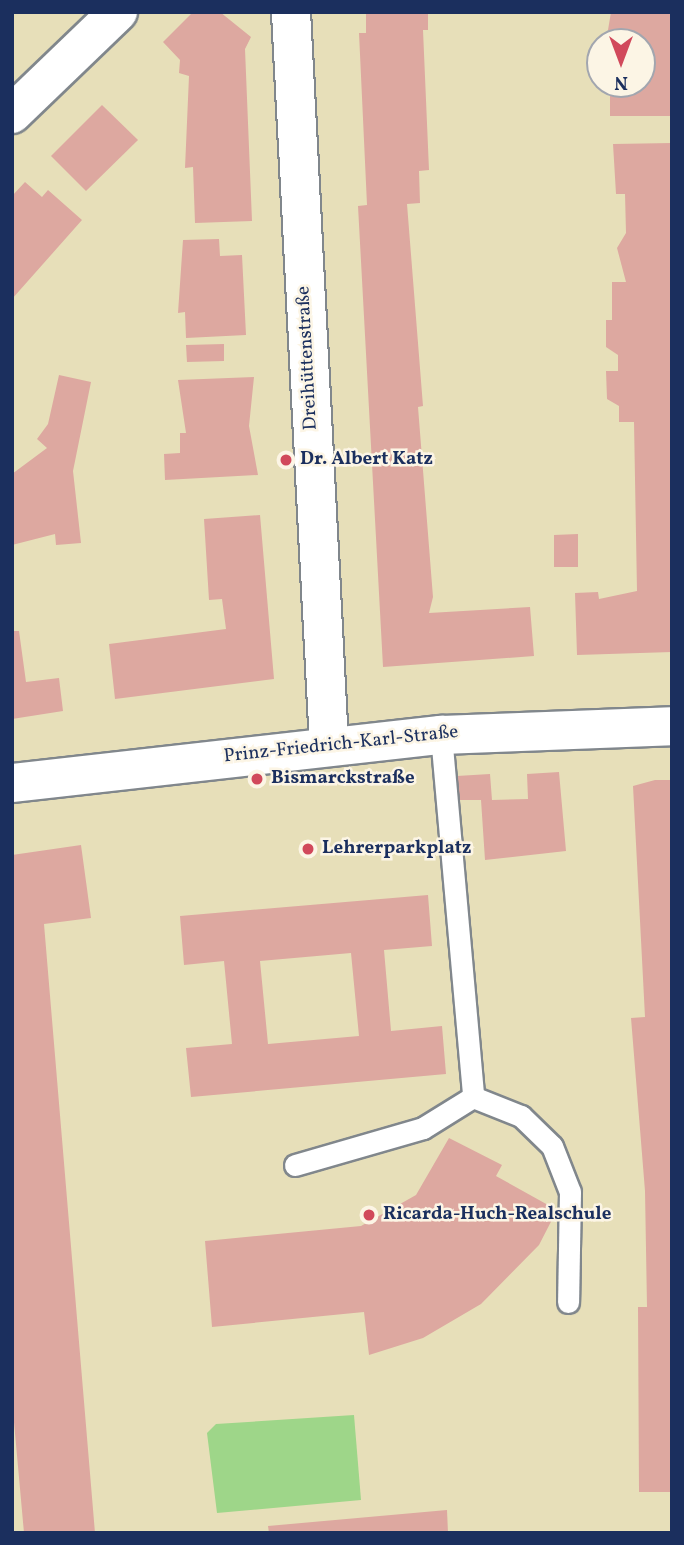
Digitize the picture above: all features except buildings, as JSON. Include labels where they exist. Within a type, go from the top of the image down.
[{"type":"street","points":[[12,114],[118,12]]},
{"type":"street","name":"Dreihüttenstraße","points":[[291,12],[329,745]]},
{"type":"street","name":"Prinz-Friedrich-Karl-Straße","points":[[12,783],[441,734],[672,726]]},
{"type":"lane","points":[[441,734],[472,1097]]},
{"type":"lane","points":[[295,1165],[423,1129],[472,1097]]},
{"type":"lane","points":[[472,1097],[521,1116],[552,1146],[570,1192],[568,1302]]},
{"type":"green space","points":[[354,1415],[361,1500],[217,1513],[207,1433],[216,1424]]},
{"type":"place","name":"Dr. Albert Katz","points":[[286,460]]},
{"type":"place","name":"Bismarckstraße","points":[[257,779]]},
{"type":"place","name":"Lehrerparkplatz","points":[[308,849]]},
{"type":"place","name":"Ricarda-Huch-Realschule","points":[[369,1215]]}]
